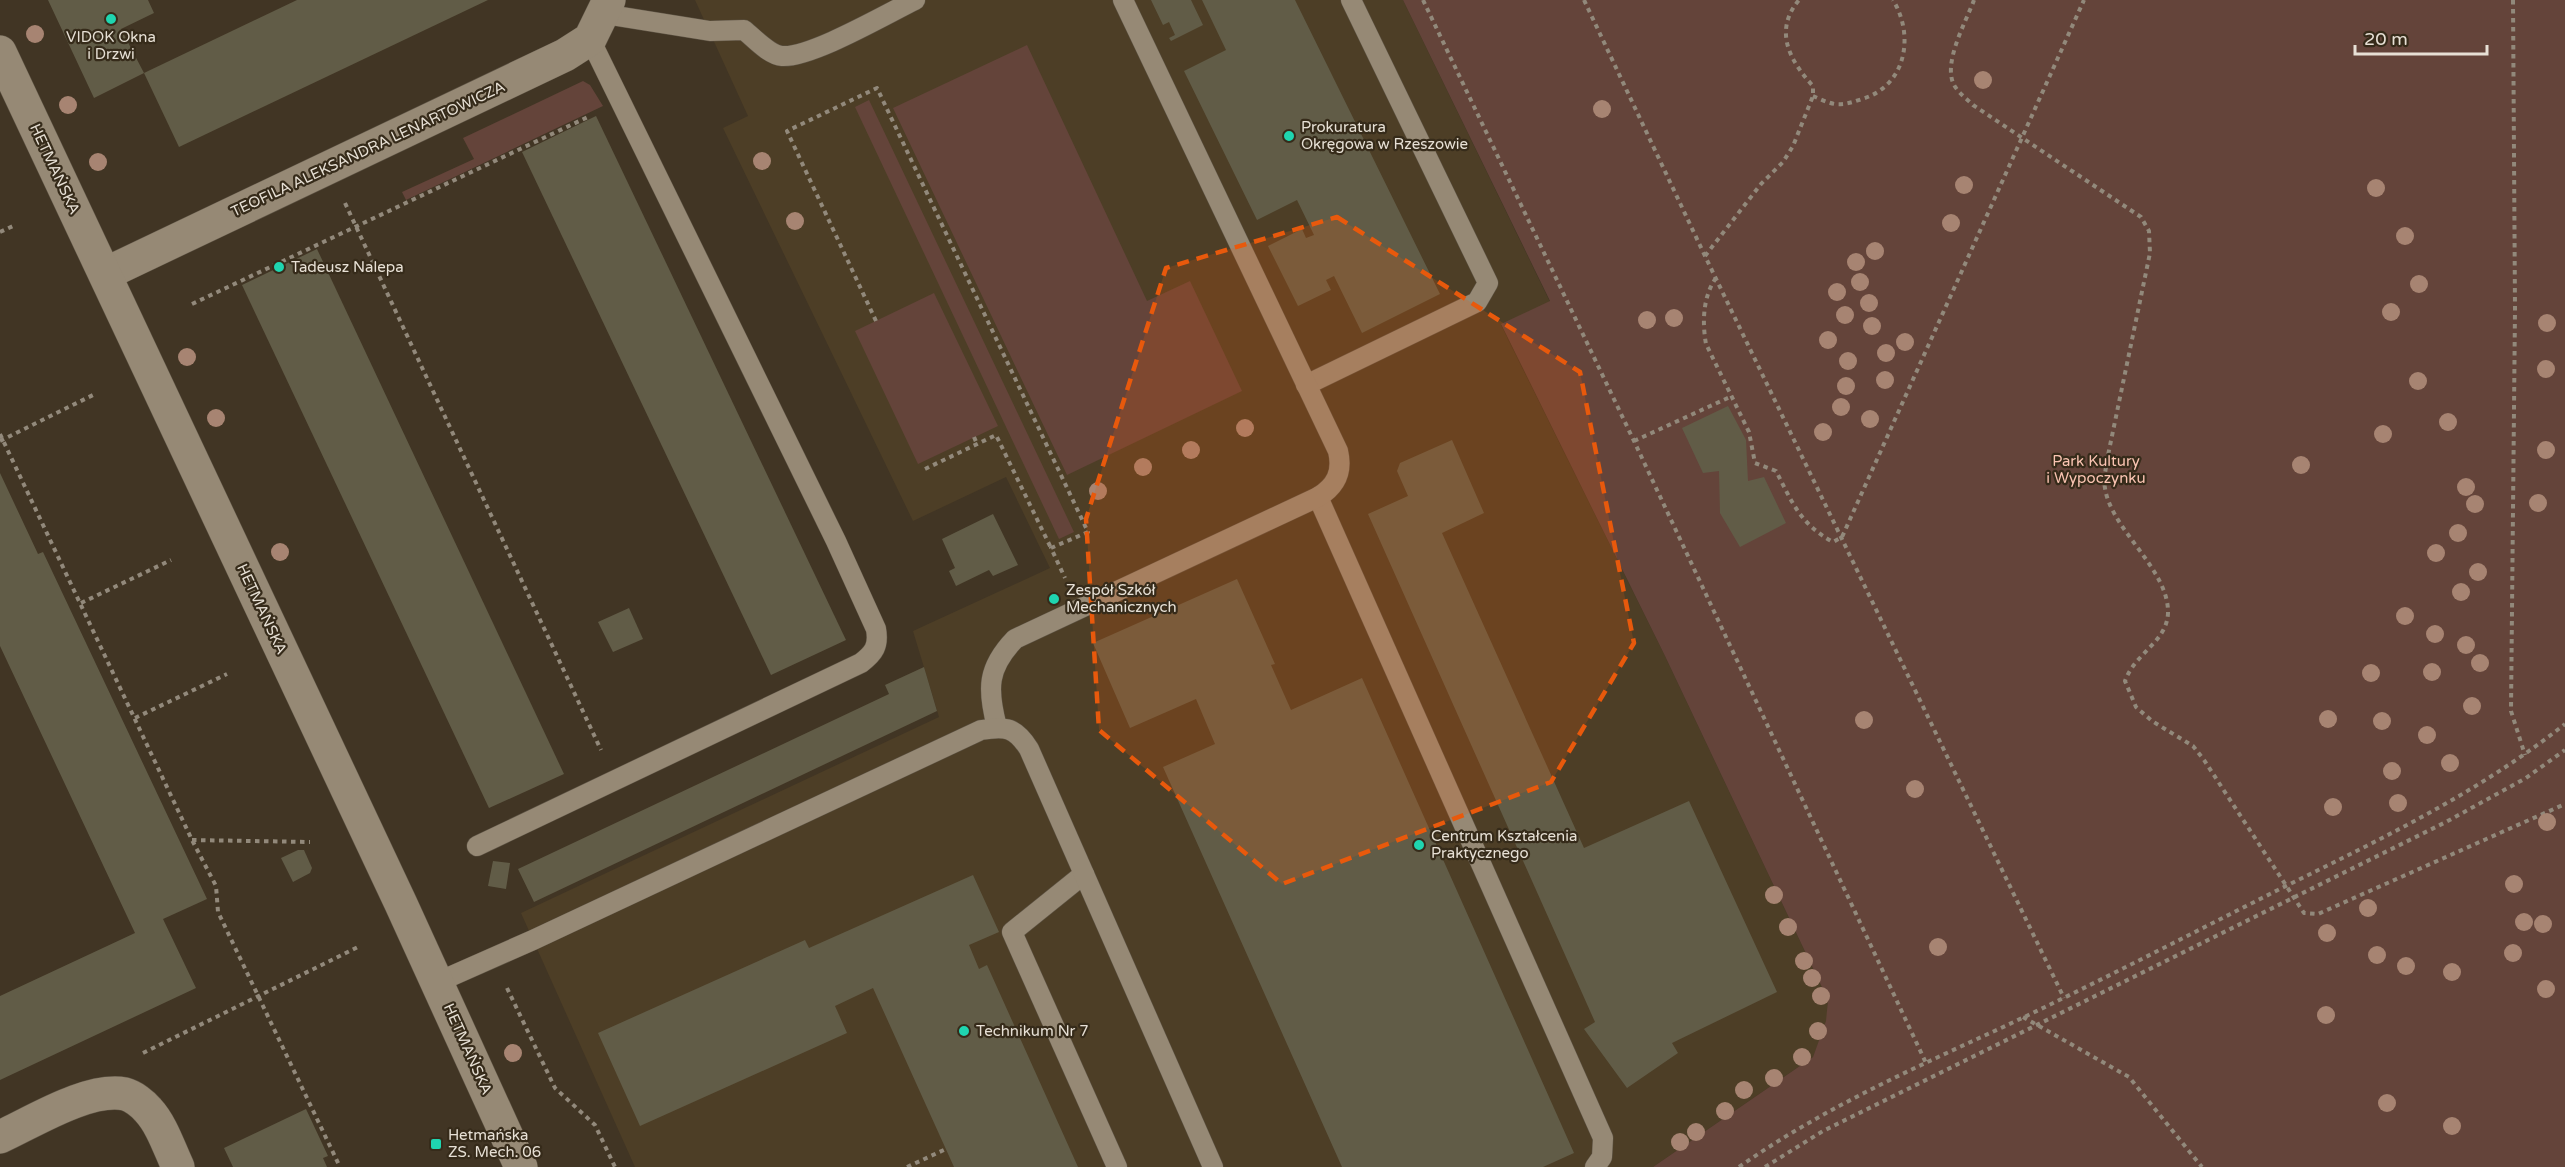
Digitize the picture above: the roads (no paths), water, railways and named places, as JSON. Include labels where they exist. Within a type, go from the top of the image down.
[{"type":"street","name":"TEOFILA ALEKSANDRA LENARTOWICZA","points":[[105,274],[565,55],[601,18]]},
{"type":"street","name":"HETMAŃSKA","points":[[0,52],[438,982],[521,1167]]},
{"type":"street","points":[[0,1137],[75,1102],[109,1094],[126,1094],[148,1110],[158,1123],[178,1167]]},
{"type":"lane","points":[[601,18],[710,32],[744,30],[764,47],[781,56],[811,51],[915,0]]},
{"type":"lane","points":[[997,727],[990,683],[998,658],[1015,639],[1318,497],[1327,492],[1337,480],[1341,465],[1338,451],[1123,0]]},
{"type":"lane","points":[[1306,385],[1470,306],[1477,302],[1488,283],[1351,0]]},
{"type":"lane","points":[[477,846],[861,663],[873,653],[878,642],[876,629],[601,18]]},
{"type":"lane","points":[[1318,497],[1604,1138],[1602,1157],[1595,1167]]},
{"type":"lane","points":[[438,982],[544,936],[981,730],[997,727],[1010,729],[1021,736],[1025,743],[1213,1167]]},
{"type":"lane","points":[[1084,874],[1012,932],[1117,1167]]},
{"type":"place","name":"VIDOK Okna i Drzwi","points":[[111,19]]},
{"type":"place","name":"Prokuratura Okręgowa w Rzeszowie","points":[[1289,136]]},
{"type":"place","name":"Tadeusz Nalepa","points":[[279,267]]},
{"type":"place","name":"Zespół Szkół Mechanicznych","points":[[1054,599]]},
{"type":"place","name":"Centrum Kształcenia Praktycznego","points":[[1419,845]]},
{"type":"place","name":"Technikum Nr 7","points":[[964,1031]]},
{"type":"place","name":"Hetmańska ZS. Mech. 06","points":[[436,1144]]},
{"type":"park label","name":"Park Kultury i Wypoczynku","points":[[2096,470]]}]
